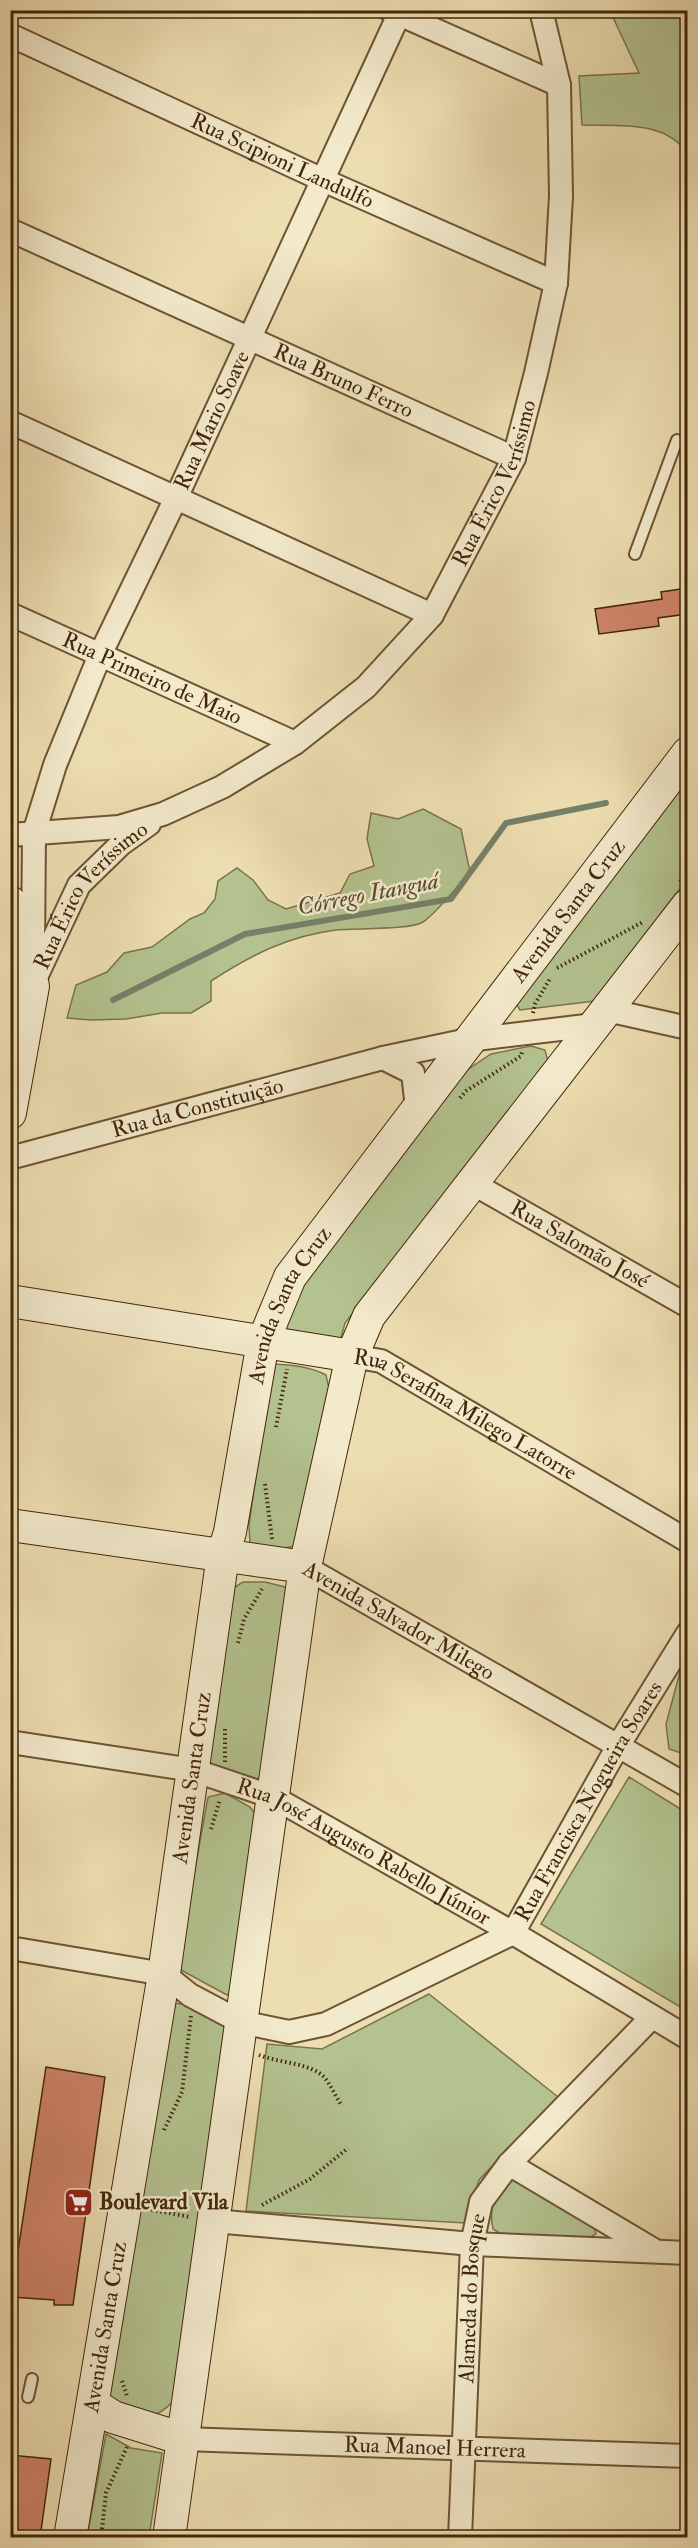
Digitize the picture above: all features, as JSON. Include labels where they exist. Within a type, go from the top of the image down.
[{"type":"main road","name":"Avenida Santa Cruz","points":[[70,2538],[164,1974],[223,1555],[230,1532],[263,1342],[290,1277],[687,753]]},
{"type":"main road","points":[[169,2538],[188,2401],[226,2222],[240,2035],[305,1567],[352,1356],[369,1316],[600,1018],[681,897]]},
{"type":"main road","points":[[10,902],[13,905],[33,986],[10,1113]]},
{"type":"main road","name":"Rua Serafina Milego Latorre","points":[[10,1301],[352,1356]]},
{"type":"main road","name":"Avenida Salvador Milego","points":[[10,1525],[305,1567]]},
{"type":"main road","points":[[138,2427],[165,2419],[188,2401]]},
{"type":"main road","points":[[93,2404],[112,2417],[138,2427],[183,2439]]},
{"type":"street","name":"Rua Érico Veríssimo","points":[[10,834],[119,827],[163,814],[222,787],[295,743],[366,687],[432,615],[514,458],[556,283],[561,196],[559,85],[541,10]]},
{"type":"street","points":[[397,12],[559,85]]},
{"type":"street","name":"Rua Mario Soave","points":[[33,986],[34,833],[55,765],[100,655],[176,498],[323,180],[397,12]]},
{"type":"street","name":"Rua Scipioni Landulfo","points":[[10,35],[323,180],[556,283]]},
{"type":"street","name":"Rua Bruno Ferro","points":[[10,230],[514,458]]},
{"type":"street","points":[[10,422],[432,615]]},
{"type":"street","name":"Rua Primeiro de Maio","points":[[10,614],[295,743]]},
{"type":"street","name":"Rua Érico Veríssimo","points":[[33,986],[79,885],[121,844],[163,814]]},
{"type":"street","name":"Rua da Constituição","points":[[10,1158],[383,1058],[468,1040],[528,1032],[600,1018],[687,1028]]},
{"type":"street","points":[[383,1058],[413,1073],[417,1108]]},
{"type":"street","name":"Rua Salomão José","points":[[472,1183],[687,1306]]},
{"type":"street","name":"Rua Serafina Milego Latorre","points":[[352,1356],[381,1361],[687,1541]]},
{"type":"street","name":"Avenida Salvador Milego","points":[[305,1567],[687,1786]]},
{"type":"street","name":"Rua Francisca Nogueira Soares","points":[[240,2035],[289,2032],[326,2025],[513,1933],[618,1746],[687,1633]]},
{"type":"street","name":"Rua José Augusto Rabello Júnior","points":[[10,1742],[193,1770],[273,1797],[513,1933],[687,2038]]},
{"type":"street","points":[[10,1948],[164,1974],[240,2035]]},
{"type":"street","name":"Alameda do Bosque","points":[[460,2538],[472,2244],[482,2202],[509,2164],[652,2017]]},
{"type":"street","points":[[509,2164],[657,2252]]},
{"type":"street","points":[[226,2222],[472,2244],[687,2253]]},
{"type":"street","points":[[593,2249],[605,2240],[604,2222]]},
{"type":"street","name":"Rua Manoel Herrera","points":[[183,2439],[687,2456]]},
{"type":"lane","points":[[635,554],[677,441]]},
{"type":"lane","points":[[28,2397],[32,2379]]},
{"type":"path","points":[[681,897],[687,871]]},
{"type":"path","points":[[459,1100],[466,1091],[521,1056],[535,1004],[557,967],[654,917]]},
{"type":"path","points":[[275,1431],[285,1376],[296,1346]]},
{"type":"path","points":[[267,1475],[265,1486],[272,1540]]},
{"type":"path","points":[[240,2035],[280,2063],[312,2067],[324,2077],[342,2106]]},
{"type":"path","points":[[141,2208],[226,2222],[310,2179],[348,2148]]},
{"type":"green space","points":[[610,11],[687,11],[687,153],[678,142],[654,130],[640,127],[582,125],[579,76],[639,73]]},
{"type":"green space","points":[[687,779],[687,879],[595,1001],[520,1010],[515,1002]]},
{"type":"green space","points":[[423,809],[461,829],[470,872],[441,906],[423,922],[395,928],[336,930],[318,933],[270,948],[211,981],[211,1001],[191,1013],[162,1013],[126,1019],[67,1018],[76,985],[107,972],[124,953],[152,947],[190,919],[204,913],[215,899],[218,881],[237,868],[253,880],[268,900],[286,909],[340,893],[350,874],[374,866],[367,839],[371,813],[398,819]]},
{"type":"green space","points":[[531,1046],[545,1050],[548,1061],[345,1323],[340,1341],[294,1337],[283,1325],[293,1294],[467,1070],[491,1054]]},
{"type":"green space","points":[[272,1364],[306,1368],[326,1375],[330,1393],[295,1546],[274,1550],[250,1544],[249,1525]]},
{"type":"green space","points":[[243,1582],[265,1582],[285,1587],[295,1604],[267,1778],[255,1783],[211,1765],[206,1752],[230,1590]]},
{"type":"green space","points":[[687,1646],[687,1755],[669,1749],[666,1724]]},
{"type":"green space","points":[[629,1777],[687,1813],[687,2011],[541,1924]]},
{"type":"green space","points":[[225,1793],[250,1807],[262,1822],[239,1986],[227,1995],[181,1970],[179,1958],[208,1797]]},
{"type":"green space","points":[[429,1994],[558,2097],[479,2180],[466,2223],[246,2211],[267,2044],[322,2049]]},
{"type":"green space","points":[[170,2003],[183,2004],[224,2026],[229,2037],[176,2398],[160,2412],[139,2419],[103,2394]]},
{"type":"green space","points":[[512,2174],[593,2224],[596,2234],[589,2238],[503,2235],[493,2229],[491,2212],[495,2199]]},
{"type":"green space","points":[[106,2434],[131,2448],[162,2453],[149,2537],[87,2537]]},
{"type":"building","points":[[687,588],[687,614],[658,618],[659,626],[599,634],[595,609],[662,599],[661,592]]},
{"type":"building","points":[[46,2067],[105,2077],[73,2305],[54,2305],[54,2300],[11,2297]]},
{"type":"building","points":[[10,2455],[51,2459],[40,2538],[10,2538]]},
{"type":"waterway","name":"Córrego Itanguá","points":[[113,1000],[245,934],[451,899],[506,823],[606,803]]},
{"type":"place","name":"Boulevard Vila","points":[[78,2202]]}]
